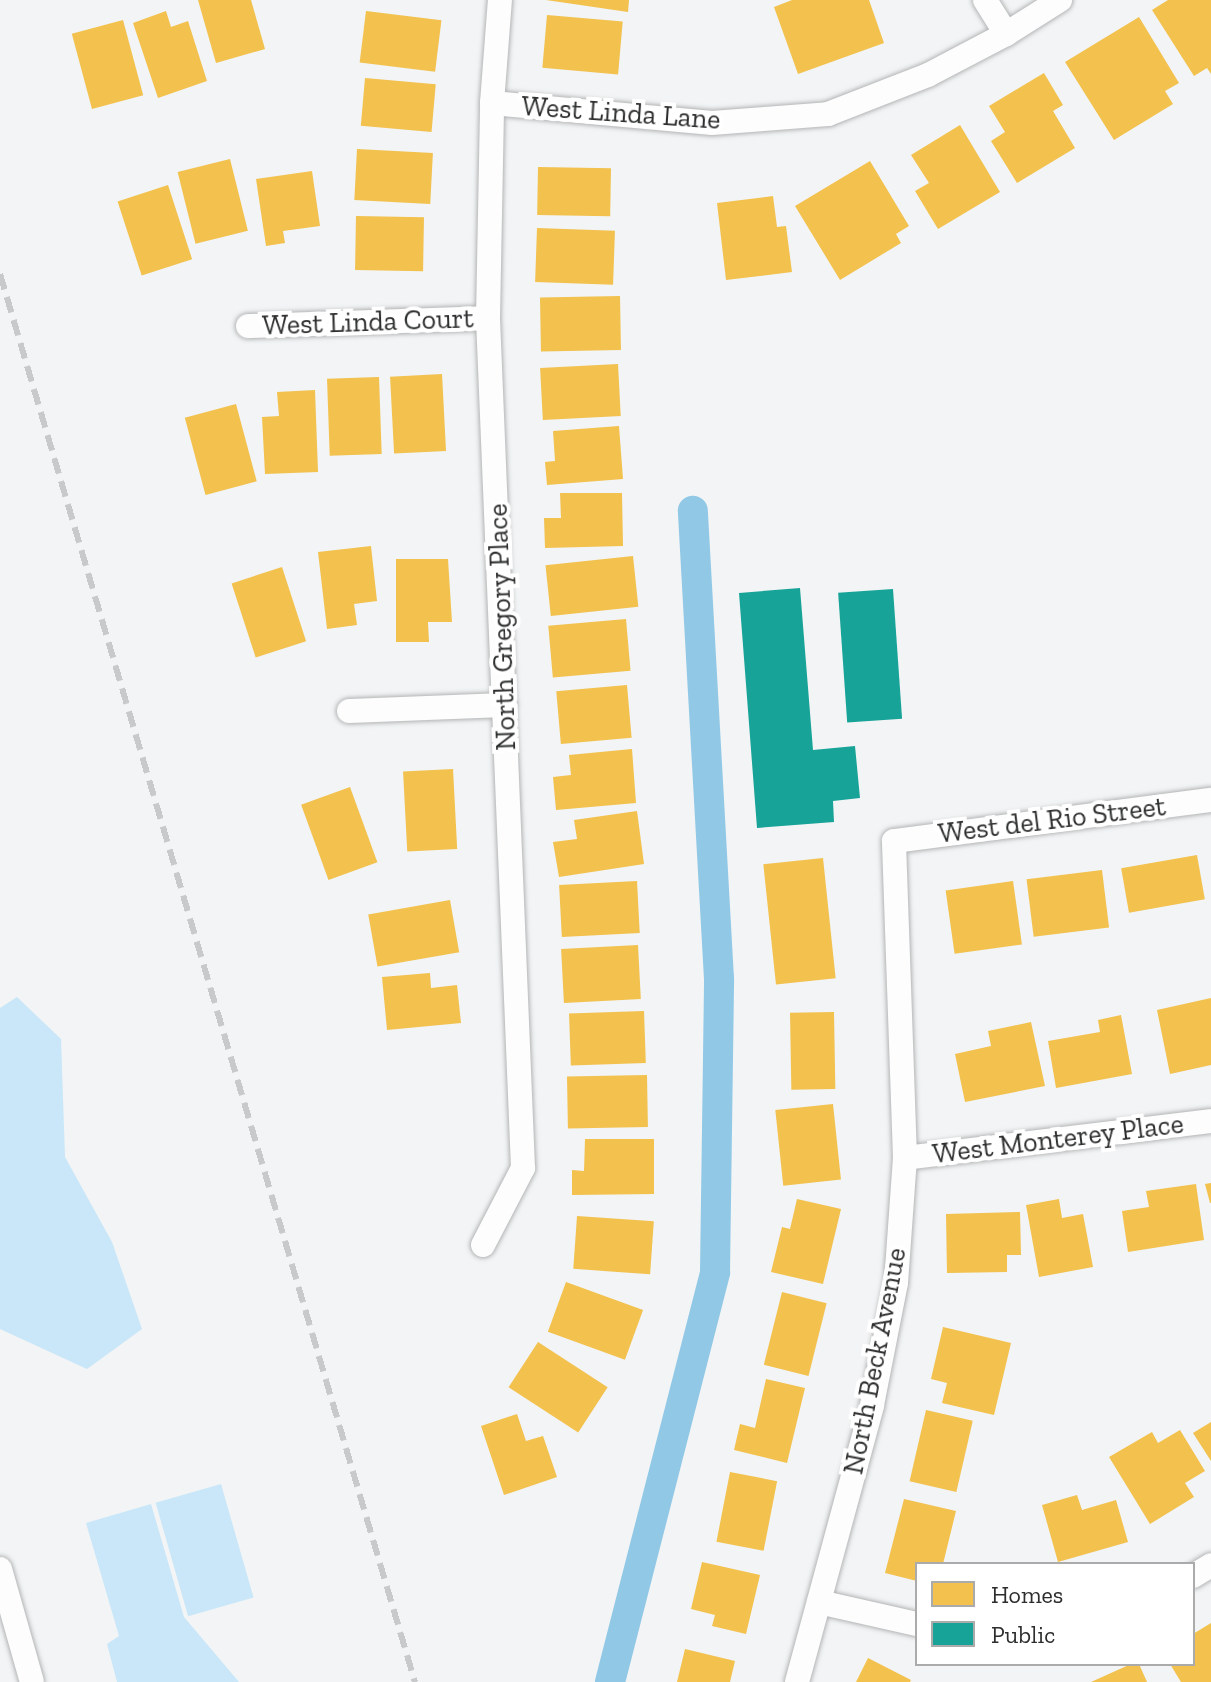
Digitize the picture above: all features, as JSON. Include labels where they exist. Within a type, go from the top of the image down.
[{"type":"street","name":"North Gregory Place","points":[[483,1245],[523,1168],[488,318],[492,103],[500,0]]},
{"type":"street","points":[[985,0],[1006,34]]},
{"type":"street","name":"West Linda Lane","points":[[492,103],[712,123],[828,114],[928,75],[1006,34],[1060,0]]},
{"type":"street","name":"West Linda Court","points":[[248,326],[488,318]]},
{"type":"street","points":[[349,711],[505,705]]},
{"type":"street","name":"West del Rio Street","points":[[894,841],[1211,800]]},
{"type":"street","name":"North Beck Avenue","points":[[797,1682],[875,1390],[896,1283],[905,1158],[894,841]]},
{"type":"street","name":"West Monterey Place","points":[[905,1158],[1211,1121]]},
{"type":"street","points":[[0,1569],[32,1682]]},
{"type":"street","points":[[819,1602],[915,1624]]},
{"type":"shaded area","points":[[17,997],[61,1039],[65,1157],[112,1242],[142,1329],[87,1369],[0,1329],[0,1008]]},
{"type":"shaded area","points":[[221,1484],[254,1597],[188,1616],[156,1503]]},
{"type":"shaded area","points":[[151,1504],[184,1617],[239,1682],[117,1682],[107,1644],[119,1636],[86,1523]]},
{"type":"building: Homes","points":[[198,0],[251,0],[265,49],[216,63]]},
{"type":"building: Homes","points":[[546,0],[629,0],[628,12]]},
{"type":"building: Homes","points":[[792,0],[869,0],[884,43],[798,74],[774,7]]},
{"type":"building: Homes","points":[[1168,0],[1211,0],[1211,74],[1207,68],[1194,76],[1152,10]]},
{"type":"building: Homes","points":[[166,11],[171,27],[188,21],[207,81],[158,98],[133,23]]},
{"type":"building: Homes","points":[[366,11],[441,20],[435,72],[360,63]]},
{"type":"building: Homes","points":[[547,15],[623,22],[618,74],[542,68]]},
{"type":"building: Homes","points":[[1139,17],[1179,83],[1165,91],[1173,104],[1114,140],[1065,62]]},
{"type":"building: Homes","points":[[123,20],[143,95],[92,109],[72,34]]},
{"type":"building: Homes","points":[[1044,73],[1063,105],[1053,111],[1075,148],[1017,183],[991,141],[1005,132],[989,106]]},
{"type":"building: Homes","points":[[365,78],[436,84],[432,132],[361,126]]},
{"type":"building: Homes","points":[[960,125],[1000,192],[938,229],[915,191],[929,183],[911,155]]},
{"type":"building: Homes","points":[[357,149],[433,153],[430,204],[354,200]]},
{"type":"building: Homes","points":[[230,159],[248,231],[196,244],[178,172]]},
{"type":"building: Homes","points":[[870,161],[909,226],[896,234],[901,243],[840,280],[795,206]]},
{"type":"building: Homes","points":[[538,167],[611,168],[610,216],[537,215]]},
{"type":"building: Homes","points":[[312,171],[320,226],[283,231],[285,243],[266,246],[256,179]]},
{"type":"building: Homes","points":[[168,185],[192,259],[142,276],[118,201]]},
{"type":"building: Homes","points":[[773,196],[777,227],[786,226],[792,272],[726,280],[717,203]]},
{"type":"building: Homes","points":[[356,216],[424,217],[423,271],[355,270]]},
{"type":"building: Homes","points":[[537,228],[615,231],[613,285],[535,282]]},
{"type":"building: Homes","points":[[620,296],[621,350],[541,351],[540,297]]},
{"type":"building: Homes","points":[[618,364],[621,416],[543,420],[540,368]]},
{"type":"building: Homes","points":[[442,374],[446,451],[394,454],[390,377]]},
{"type":"building: Homes","points":[[379,377],[382,454],[330,456],[327,379]]},
{"type":"building: Homes","points":[[315,390],[318,472],[265,474],[262,417],[279,416],[277,392]]},
{"type":"building: Homes","points":[[236,404],[257,481],[206,495],[185,418]]},
{"type":"building: Homes","points":[[619,426],[623,479],[547,485],[545,462],[555,461],[553,431]]},
{"type":"building: Homes","points":[[560,493],[622,493],[623,546],[545,548],[544,518],[561,518]]},
{"type":"building: Homes","points":[[371,546],[377,601],[354,604],[357,625],[327,629],[318,552]]},
{"type":"building: Homes","points":[[633,556],[638,607],[551,616],[545,565]]},
{"type":"building: Homes","points":[[396,559],[448,559],[452,622],[428,622],[429,642],[396,642]]},
{"type":"building: Homes","points":[[282,567],[306,641],[256,658],[232,583]]},
{"type":"building: Homes","points":[[626,619],[631,671],[553,678],[548,626]]},
{"type":"building: Homes","points":[[627,685],[632,738],[561,744],[556,691]]},
{"type":"building: Homes","points":[[632,749],[636,803],[556,810],[553,777],[571,775],[569,755]]},
{"type":"building: Homes","points":[[453,769],[457,849],[407,852],[403,772]]},
{"type":"building: Homes","points":[[350,787],[377,862],[328,880],[301,805]]},
{"type":"building: Homes","points":[[637,811],[644,864],[559,877],[553,842],[577,839],[574,820]]},
{"type":"building: Homes","points":[[1197,855],[1205,899],[1129,913],[1121,868]]},
{"type":"building: Homes","points":[[823,858],[836,978],[776,985],[763,864]]},
{"type":"building: Homes","points":[[1102,870],[1109,928],[1034,937],[1027,879]]},
{"type":"building: Homes","points":[[637,881],[640,933],[562,937],[559,885]]},
{"type":"building: Homes","points":[[1013,881],[1022,944],[955,954],[946,890]]},
{"type":"building: Homes","points":[[450,900],[459,952],[377,967],[368,914]]},
{"type":"building: Homes","points":[[638,945],[641,999],[564,1003],[561,949]]},
{"type":"building: Homes","points":[[430,973],[431,988],[457,985],[461,1023],[387,1030],[382,977]]},
{"type":"building: Homes","points":[[1211,998],[1211,1065],[1170,1074],[1157,1010]]},
{"type":"building: Homes","points":[[644,1011],[646,1063],[571,1066],[569,1014]]},
{"type":"building: Homes","points":[[834,1012],[835,1089],[791,1090],[790,1013]]},
{"type":"building: Homes","points":[[1121,1015],[1132,1074],[1056,1088],[1048,1041],[1100,1032],[1098,1020]]},
{"type":"building: Homes","points":[[1031,1022],[1045,1086],[965,1102],[955,1054],[991,1046],[988,1031]]},
{"type":"building: Homes","points":[[647,1075],[648,1127],[568,1128],[567,1076]]},
{"type":"building: Homes","points":[[833,1104],[841,1180],[783,1186],[775,1110]]},
{"type":"building: Homes","points":[[585,1139],[654,1139],[654,1194],[572,1195],[572,1170],[584,1171]]},
{"type":"building: Homes","points":[[1211,1183],[1211,1203],[1210,1203],[1205,1184]]},
{"type":"building: Homes","points":[[1196,1184],[1204,1240],[1128,1252],[1122,1211],[1149,1207],[1146,1191]]},
{"type":"building: Homes","points":[[797,1199],[841,1209],[823,1284],[771,1272],[782,1227],[790,1229]]},
{"type":"building: Homes","points":[[1059,1199],[1062,1218],[1083,1214],[1093,1267],[1039,1277],[1026,1205]]},
{"type":"building: Homes","points":[[1020,1212],[1021,1255],[1007,1255],[1007,1272],[947,1273],[946,1214]]},
{"type":"building: Homes","points":[[577,1216],[654,1221],[650,1274],[573,1269]]},
{"type":"building: Homes","points":[[566,1282],[643,1310],[625,1360],[548,1332]]},
{"type":"building: Homes","points":[[782,1292],[827,1303],[808,1376],[764,1365]]},
{"type":"building: Homes","points":[[943,1327],[1011,1343],[994,1415],[942,1403],[947,1383],[931,1379]]},
{"type":"building: Homes","points":[[538,1342],[608,1387],[578,1432],[509,1387]]},
{"type":"building: Homes","points":[[766,1379],[805,1388],[787,1463],[734,1450],[740,1424],[755,1428]]},
{"type":"building: Homes","points":[[926,1410],[973,1421],[956,1492],[910,1481]]},
{"type":"building: Homes","points":[[517,1414],[526,1441],[543,1436],[557,1477],[504,1495],[481,1426]]},
{"type":"building: Homes","points":[[1211,1422],[1211,1461],[1193,1433]]},
{"type":"building: Homes","points":[[1180,1430],[1205,1471],[1185,1483],[1194,1497],[1150,1524],[1109,1457],[1152,1432],[1158,1443]]},
{"type":"building: Homes","points":[[730,1472],[777,1481],[764,1551],[716,1542]]},
{"type":"building: Homes","points":[[1077,1495],[1082,1510],[1116,1500],[1128,1542],[1058,1562],[1042,1505]]},
{"type":"building: Homes","points":[[904,1499],[956,1511],[943,1562],[915,1562],[915,1580],[885,1573]]},
{"type":"building: Homes","points":[[702,1562],[760,1575],[746,1634],[712,1626],[715,1615],[691,1609]]},
{"type":"building: Homes","points":[[1211,1623],[1211,1682],[1181,1682],[1171,1666],[1195,1666],[1195,1633]]},
{"type":"building: Homes","points":[[685,1649],[735,1661],[730,1682],[677,1682]]},
{"type":"building: Homes","points":[[868,1658],[911,1680],[910,1682],[856,1682]]},
{"type":"building: Homes","points":[[1127,1666],[1140,1666],[1147,1682],[1091,1682]]},
{"type":"building: Public","points":[[800,588],[813,750],[855,746],[860,798],[833,801],[834,822],[757,828],[739,593]]},
{"type":"building: Public","points":[[893,589],[902,719],[847,723],[838,593]]},
{"type":"waterway","points":[[610,1682],[715,1272],[719,979],[693,511]]},
{"type":"railway","points":[[0,274],[415,1682]]}]
